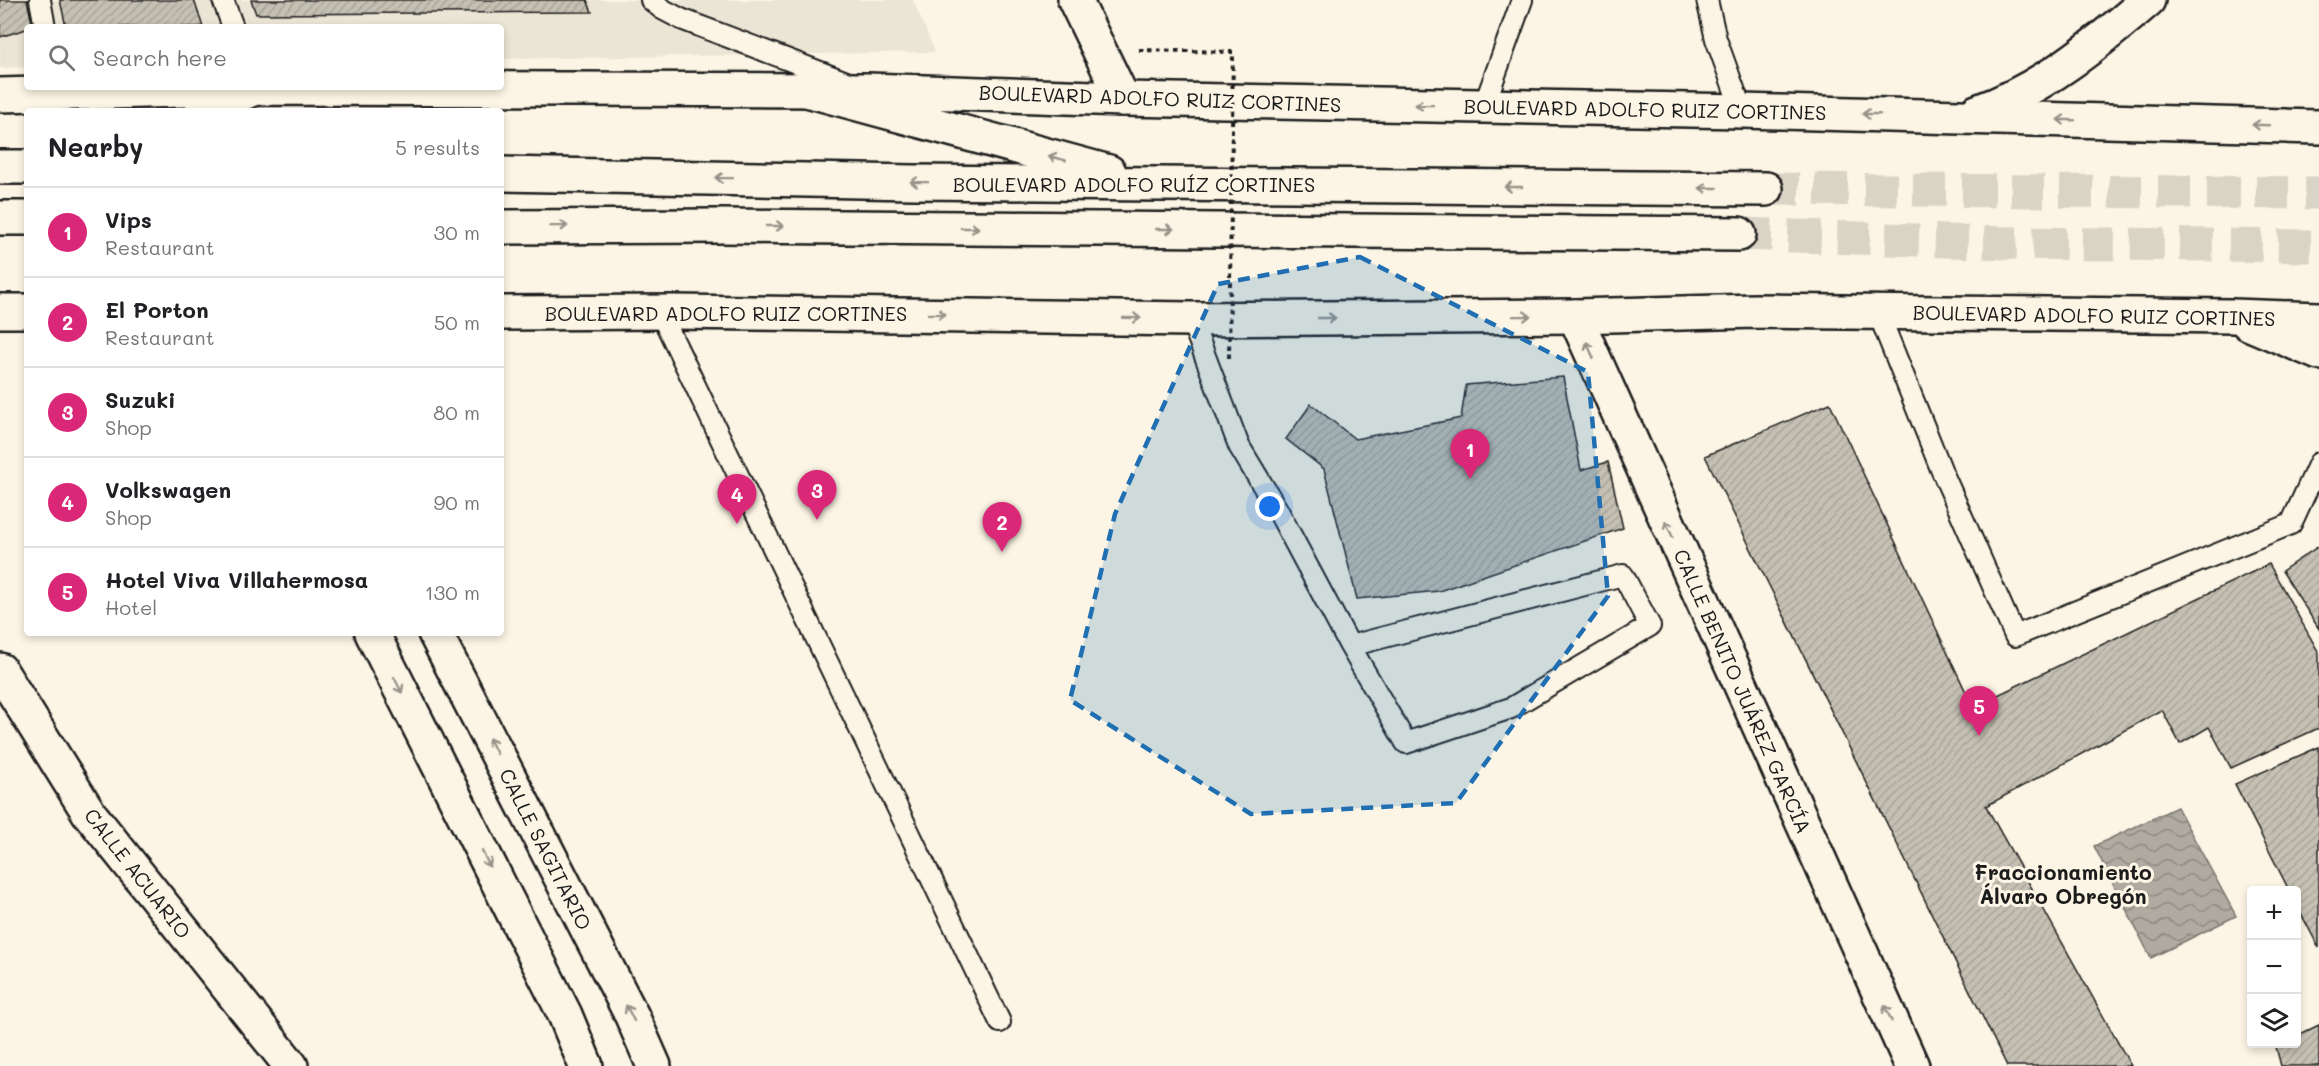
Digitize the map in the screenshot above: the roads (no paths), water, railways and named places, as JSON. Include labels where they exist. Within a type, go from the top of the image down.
[{"type":"main road","points":[[1075,0],[1123,99]]},
{"type":"main road","points":[[1965,117],[2024,92],[2093,45],[2148,0]]},
{"type":"main road","name":"BOULEVARD ADOLFO RUIZ CORTINES","points":[[504,88],[868,90],[1123,99],[1742,111],[2319,127]]},
{"type":"main road","points":[[803,89],[1154,184]]},
{"type":"main road","name":"BOULEVARD ADOLFO RUIZ CORTINES","points":[[0,95],[107,90]]},
{"type":"main road","points":[[210,108],[248,90]]},
{"type":"main road","points":[[0,167],[24,168]]},
{"type":"main road","name":"BOULEVARD ADOLFO RUÍZ CORTINES","points":[[504,174],[913,182],[1767,189]]},
{"type":"main road","points":[[0,218],[24,218]]},
{"type":"main road","points":[[504,227],[674,225],[1739,234]]},
{"type":"main road","points":[[0,311],[24,311]]},
{"type":"main road","name":"BOULEVARD ADOLFO RUIZ CORTINES","points":[[504,313],[660,312],[1191,319],[1575,316],[1755,311],[2319,319]]},
{"type":"main road","name":"CALLE BENITO JUÁREZ GARCÍA","points":[[1575,316],[1912,1066]]},
{"type":"main road","points":[[2233,316],[2319,353]]},
{"type":"main road","points":[[374,636],[565,1015],[586,1066]]},
{"type":"main road","name":"CALLE SAGITARIO","points":[[437,636],[632,1016],[654,1066]]},
{"type":"main road","name":"CALLE ACUARIO","points":[[0,670],[62,774],[89,813],[291,1066]]},
{"type":"lane","points":[[40,0],[44,24]]},
{"type":"lane","points":[[223,0],[232,24]]},
{"type":"lane","points":[[651,0],[681,19],[868,90]]},
{"type":"lane","points":[[1484,106],[1522,0]]},
{"type":"lane","points":[[1707,0],[1716,39],[1742,111]]},
{"type":"lane","points":[[660,312],[1000,1022]]},
{"type":"lane","points":[[1878,312],[1941,469],[2015,636],[2291,524],[2319,463]]},
{"type":"lane","points":[[1191,319],[1239,446],[1277,509],[1350,646],[1406,743],[1511,708],[1650,626],[1623,575],[1350,646]]},
{"type":"water","points":[[2177,807],[2236,916],[2151,958],[2094,846]]},
{"type":"tunnel","points":[[1766,189],[2319,193]]},
{"type":"tunnel","points":[[1739,234],[2007,243],[2319,246]]},
{"type":"place","name":"Vips","points":[[1470,479]]},
{"type":"place","name":"Suzuki","points":[[817,520]]},
{"type":"place","name":"Volkswagen","points":[[737,524]]},
{"type":"place","name":"El Porton","points":[[1002,552]]},
{"type":"place","name":"Hotel Viva Villahermosa","points":[[1979,736]]},
{"type":"district","name":"Fraccionamiento Álvaro Obregón","points":[[2063,883]]}]
